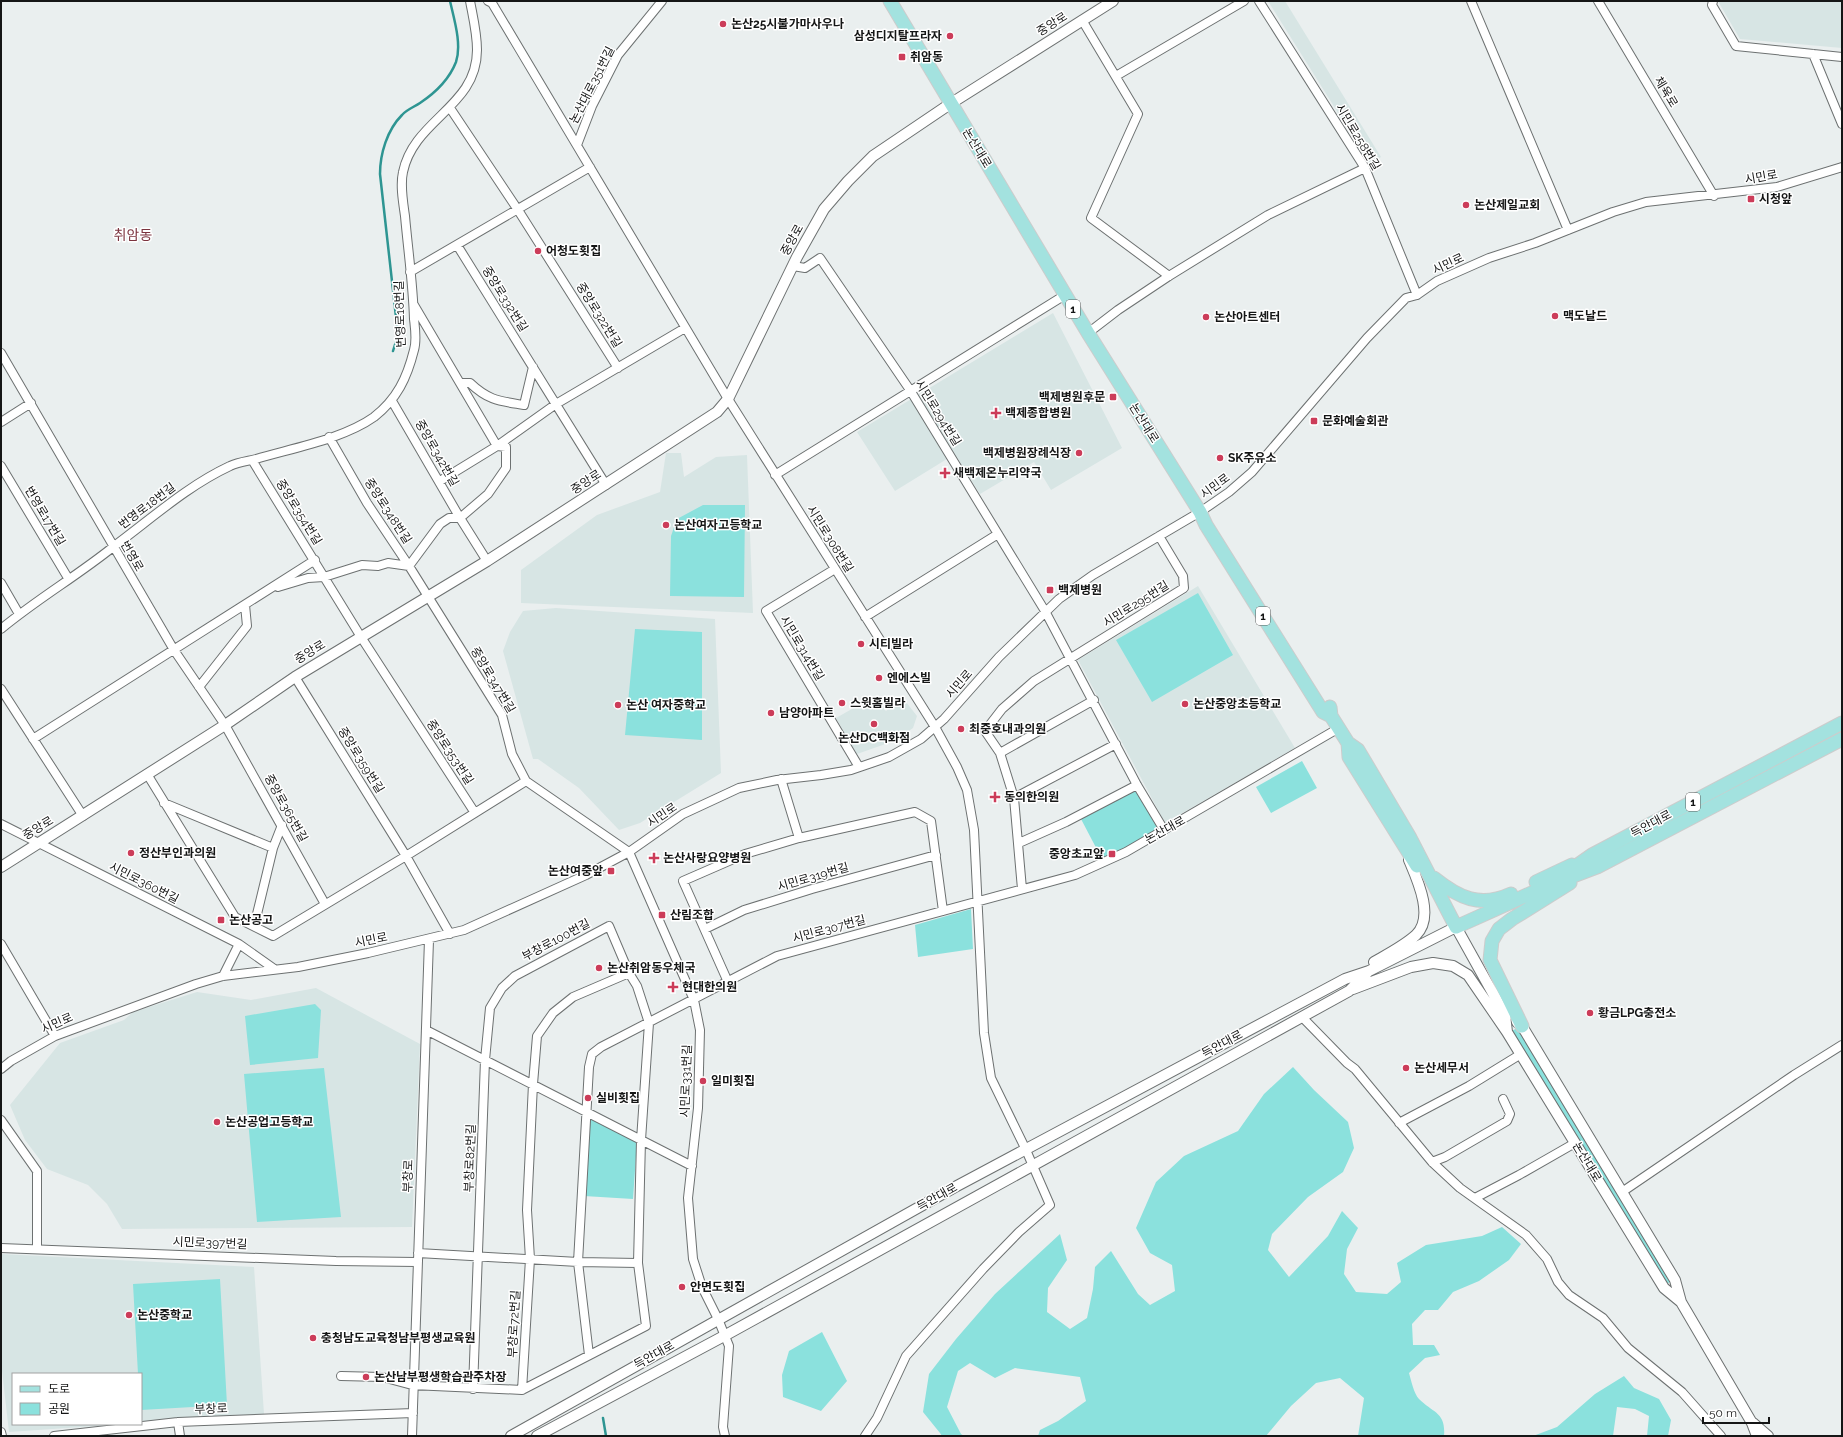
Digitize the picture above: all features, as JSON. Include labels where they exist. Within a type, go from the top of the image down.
[{"type":"main road","name":"논산대로","points":[[890,1],[1065,295],[1200,512],[1206,525],[1323,712],[1332,716],[1348,743],[1358,750],[1410,836],[1456,927]]},
{"type":"main road","name":"득안대로","points":[[1595,861],[1842,723]]},
{"type":"main road","name":"득안대로","points":[[1456,927],[1547,886],[1842,739]]},
{"type":"main road","name":"논산대로","points":[[1348,743],[1349,756],[1433,893],[1442,901]]},
{"type":"main road","name":"1","points":[[1429,873],[1448,889],[1462,896],[1483,901],[1500,899],[1595,861]]},
{"type":"main road","points":[[1522,1026],[1490,960],[1492,941],[1499,929],[1595,861]]},
{"type":"street","name":"번영로18번길","points":[[114,547],[138,526],[211,476],[233,464],[252,460],[329,437],[372,418],[392,401],[406,377],[415,347],[414,304],[402,174],[409,151],[418,137],[450,108],[464,92],[473,75],[478,52],[476,30],[470,1]]},
{"type":"street","points":[[488,1],[492,3],[728,399]]},
{"type":"street","name":"논산대로351번길","points":[[576,145],[592,106],[618,55],[662,1]]},
{"type":"street","name":"중앙로","points":[[1,867],[225,725],[295,677],[487,561],[717,412],[728,399],[793,266],[824,209],[848,181],[873,156],[950,104],[1113,1]]},
{"type":"street","points":[[1116,76],[1244,1]]},
{"type":"street","name":"시민로258번길","points":[[1259,1],[1365,168],[1417,295]]},
{"type":"street","points":[[1471,1],[1568,230]]},
{"type":"street","name":"체육로","points":[[1598,1],[1714,196]]},
{"type":"street","points":[[1713,1],[1712,5],[1736,46],[1842,57]]},
{"type":"street","name":"중앙로","points":[[1082,20],[1138,114],[1091,218],[1170,276]]},
{"type":"street","points":[[1813,54],[1842,124]]},
{"type":"street","name":"중앙로322번길","points":[[450,108],[518,210],[618,368]]},
{"type":"street","points":[[410,272],[590,167]]},
{"type":"street","name":"시민로","points":[[1,1069],[11,1061],[55,1036],[157,997],[223,976],[273,968],[298,967],[428,940],[464,930],[586,875],[629,852],[683,814],[739,788],[781,779],[821,775],[859,767],[902,750],[935,728],[998,657],[1059,599],[1093,575],[1200,512],[1229,492],[1252,472],[1387,316],[1406,298],[1417,295],[1437,281],[1489,258],[1535,243],[1646,202],[1714,196],[1777,187],[1842,167]]},
{"type":"street","points":[[1088,333],[1118,310],[1268,215],[1365,168]]},
{"type":"street","name":"중앙로332번길","points":[[457,245],[606,485]]},
{"type":"street","name":"시민로294번길","points":[[793,266],[804,268],[820,258],[910,390],[1045,611]]},
{"type":"street","points":[[775,475],[1065,295]]},
{"type":"street","points":[[414,304],[497,446]]},
{"type":"street","points":[[440,481],[497,446],[556,404],[685,328]]},
{"type":"street","name":"번영로","points":[[1,353],[174,650],[225,725]]},
{"type":"street","points":[[461,383],[470,383],[482,394],[497,400],[524,405],[533,367]]},
{"type":"street","name":"시민로308번길","points":[[728,399],[935,728]]},
{"type":"street","name":"중앙로342번길","points":[[392,401],[440,481],[460,518],[487,561]]},
{"type":"street","points":[[1,422],[31,403]]},
{"type":"street","name":"중앙로348번길","points":[[329,437],[367,503],[428,597]]},
{"type":"street","points":[[267,590],[308,578],[324,577],[362,565],[378,566],[388,564],[409,566],[440,524],[449,518],[460,518],[488,494],[506,468],[506,447],[497,446]]},
{"type":"street","name":"중앙로354번길","points":[[252,460],[315,560],[361,637]]},
{"type":"street","name":"번영로17번길","points":[[1,466],[68,578]]},
{"type":"street","points":[[865,617],[998,534]]},
{"type":"street","name":"시민로295번길","points":[[1000,753],[985,731],[1002,709],[1034,681],[1071,660],[1184,588],[1183,576],[1159,536]]},
{"type":"street","points":[[1,629],[68,578],[114,547]]},
{"type":"street","points":[[33,739],[315,560]]},
{"type":"street","name":"시민로314번길","points":[[835,569],[766,611],[859,767]]},
{"type":"street","points":[[1,583],[19,614]]},
{"type":"street","name":"중앙로347번길","points":[[428,597],[502,715],[512,754],[526,781],[629,852]]},
{"type":"street","points":[[198,686],[247,626],[245,605]]},
{"type":"street","points":[[1045,611],[1094,700],[1137,785],[1164,830]]},
{"type":"street","name":"중앙로353번길","points":[[361,637],[475,813]]},
{"type":"street","name":"중앙로359번길","points":[[295,677],[406,856],[450,934]]},
{"type":"street","points":[[1,688],[83,816]]},
{"type":"street","points":[[1022,889],[1014,798],[1000,753],[1094,700]]},
{"type":"street","name":"중앙로365번길","points":[[225,725],[325,904]]},
{"type":"street","points":[[865,1436],[877,1418],[906,1356],[983,1269],[1019,1232],[1050,1204],[991,1078],[984,1033],[979,958],[979,900],[974,830],[967,790],[957,767],[935,728]]},
{"type":"street","name":"논산대로","points":[[979,900],[1074,875],[1094,868],[1126,852],[1339,728]]},
{"type":"street","points":[[1014,798],[1116,744]]},
{"type":"street","points":[[146,774],[235,917],[273,936],[406,856],[526,781]]},
{"type":"street","points":[[781,779],[799,838]]},
{"type":"street","points":[[1019,843],[1066,822],[1137,785]]},
{"type":"street","points":[[164,803],[272,848]]},
{"type":"street","points":[[728,982],[683,881],[745,854],[799,838],[915,812],[931,821],[943,911]]},
{"type":"street","name":"시민로360번길","points":[[1,824],[239,944],[273,968]]},
{"type":"street","points":[[257,914],[272,848],[282,825]]},
{"type":"street","points":[[1345,979],[1408,941],[1417,934],[1422,925],[1424,918],[1423,900],[1401,842]]},
{"type":"street","name":"시민로331번길","points":[[629,852],[694,1000],[700,1038],[698,1108],[688,1198],[693,1259],[702,1287],[718,1319],[729,1346],[723,1427],[725,1436]]},
{"type":"street","name":"시민로319번길","points":[[704,929],[744,910],[812,889],[936,855]]},
{"type":"street","name":"시민로307번길","points":[[694,1000],[777,956],[979,900]]},
{"type":"street","name":"부창로100번길","points":[[486,1060],[490,1008],[502,988],[515,976],[609,926],[629,974]]},
{"type":"street","name":"논산대로","points":[[1456,927],[1505,1015],[1507,1032],[1664,1288],[1681,1302]]},
{"type":"street","name":"득안대로","points":[[511,1436],[718,1319],[1026,1150],[1345,979],[1369,971],[1456,927]]},
{"type":"street","name":"부창로","points":[[412,1436],[412,1385],[418,1253],[428,940]]},
{"type":"street","points":[[1,944],[55,1036]]},
{"type":"street","points":[[223,976],[239,944]]},
{"type":"street","points":[[1350,991],[1411,967],[1433,963],[1453,966],[1468,974],[1507,1032]]},
{"type":"street","name":"득안대로","points":[[537,1436],[724,1336],[1302,1016],[1350,991],[1369,971]]},
{"type":"street","points":[[341,1376],[382,1377],[412,1385],[473,1389],[522,1390],[646,1326],[638,1263],[641,1140],[649,1023],[637,986],[629,974],[573,998],[553,1013],[537,1036],[533,1084],[527,1210],[530,1259]]},
{"type":"street","points":[[589,1355],[578,1262],[586,1111],[589,1067],[592,1054],[694,1000]]},
{"type":"street","name":"논산대로","points":[[1505,1015],[1522,1026],[1675,1280],[1681,1302],[1752,1423],[1757,1436]]},
{"type":"street","points":[[1302,1016],[1347,1063],[1355,1069],[1432,1162],[1460,1188],[1526,1235],[1547,1259],[1558,1282],[1570,1295],[1603,1318],[1628,1348],[1682,1392],[1721,1436]]},
{"type":"street","points":[[426,1030],[692,1166]]},
{"type":"street","points":[[1622,1192],[1794,1075],[1842,1045]]},
{"type":"street","points":[[1399,1123],[1469,1086],[1521,1054]]},
{"type":"street","name":"부창로82번길","points":[[479,1256],[486,1060]]},
{"type":"street","points":[[1432,1162],[1446,1157],[1507,1121],[1510,1114],[1503,1100]]},
{"type":"street","points":[[1,1120],[37,1170],[37,1248]]},
{"type":"street","points":[[1475,1198],[1519,1176],[1575,1143]]},
{"type":"street","name":"시민로397번길","points":[[1,1248],[37,1248],[336,1261],[417,1262]]},
{"type":"street","points":[[418,1253],[578,1262],[638,1263]]},
{"type":"street","points":[[473,1389],[479,1256]]},
{"type":"street","name":"부창로72번길","points":[[522,1390],[530,1259]]},
{"type":"street","name":"부창로","points":[[54,1436],[178,1422],[413,1413]]},
{"type":"street","points":[[178,1422],[180,1436]]},
{"type":"street","name":"논산대로","points":[[1752,1423],[1768,1436]]},
{"type":"street","points":[[1,1432],[2,1436]]},
{"type":"shaded area","points":[[1268,1],[1285,1],[1381,157],[1370,164]]},
{"type":"shaded area","points":[[1719,1],[1842,1],[1842,48],[1740,39]]},
{"type":"shaded area","name":"백제종합병원","points":[[1053,313],[1122,448],[1051,490],[1034,462],[980,494],[955,454],[895,491],[857,432]]},
{"type":"shaded area","name":"논산여자고등학교","points":[[666,453],[681,453],[684,477],[716,457],[747,455],[753,613],[521,603],[521,570],[597,515],[660,492]]},
{"type":"shaded area","name":"논산중앙초등학교","points":[[1198,586],[1295,748],[1165,823],[1078,660]]},
{"type":"shaded area","name":"논산 여자중학교","points":[[556,608],[715,619],[721,773],[640,823],[619,830],[579,788],[538,759],[533,759],[503,651],[510,632],[523,611]]},
{"type":"shaded area","name":"논산DC백화점","points":[[873,697],[886,711],[902,697],[917,716],[913,728],[894,741],[857,754],[836,718]]},
{"type":"shaded area","name":"논산공업고등학교","points":[[316,988],[420,1044],[412,1227],[122,1229],[107,1204],[88,1185],[47,1169],[25,1140],[10,1105],[60,1043],[124,1020],[133,1012],[197,992],[251,1000]]},
{"type":"shaded area","name":"논산중학교","points":[[1,1254],[254,1267],[264,1414],[142,1423],[142,1373],[12,1373],[12,1425],[110,1425],[9,1432],[1,1362]]},
{"type":"green space","points":[[703,505],[745,505],[744,597],[670,596],[671,536],[677,519]]},
{"type":"green space","points":[[1198,593],[1233,655],[1152,702],[1116,640]]},
{"type":"green space","points":[[635,629],[702,632],[702,740],[625,735]]},
{"type":"green space","points":[[1302,761],[1317,788],[1271,813],[1256,787]]},
{"type":"green space","points":[[1137,789],[1159,829],[1103,861],[1081,819]]},
{"type":"green space","points":[[971,909],[973,949],[918,957],[915,925]]},
{"type":"green space","points":[[315,1004],[321,1010],[318,1058],[250,1065],[245,1016]]},
{"type":"green space","points":[[1517,1028],[1671,1281],[1666,1285],[1512,1031]]},
{"type":"green space","points":[[1293,1067],[1314,1090],[1348,1122],[1354,1148],[1343,1172],[1308,1197],[1272,1234],[1268,1250],[1289,1277],[1328,1236],[1342,1211],[1358,1228],[1347,1249],[1344,1274],[1356,1292],[1387,1294],[1401,1282],[1397,1263],[1426,1245],[1482,1236],[1502,1227],[1521,1244],[1509,1260],[1479,1281],[1453,1292],[1438,1310],[1425,1310],[1412,1324],[1413,1345],[1434,1345],[1440,1355],[1425,1358],[1409,1373],[1417,1397],[1441,1417],[1444,1428],[1444,1436],[1358,1436],[1364,1398],[1340,1378],[1316,1383],[1291,1406],[1266,1436],[1038,1436],[1040,1430],[1058,1421],[1086,1401],[1080,1377],[1015,1368],[995,1378],[970,1363],[958,1371],[947,1407],[961,1434],[964,1436],[942,1436],[923,1412],[929,1374],[956,1339],[995,1294],[1060,1234],[1067,1260],[1048,1288],[1047,1312],[1070,1329],[1087,1318],[1093,1289],[1095,1267],[1111,1251],[1138,1294],[1150,1305],[1175,1291],[1172,1265],[1150,1253],[1136,1228],[1156,1182],[1184,1156],[1238,1131],[1264,1094]]},
{"type":"green space","points":[[324,1068],[341,1217],[257,1222],[244,1074]]},
{"type":"green space","points":[[589,1118],[637,1141],[633,1199],[584,1196]]},
{"type":"green space","points":[[220,1279],[227,1405],[142,1410],[142,1373],[138,1373],[133,1284]]},
{"type":"green space","points":[[822,1332],[847,1381],[821,1411],[783,1397],[782,1375],[789,1351]]},
{"type":"green space","points":[[1624,1376],[1634,1388],[1659,1399],[1671,1420],[1668,1436],[1647,1436],[1649,1416],[1635,1409],[1617,1407],[1613,1436],[1533,1436],[1557,1427],[1595,1394]]},
{"type":"waterway","points":[[393,351],[398,335],[380,174],[381,158],[388,135],[397,121],[404,113],[431,95],[450,75],[453,69],[458,55],[458,40],[450,1]]},
{"type":"waterway","points":[[603,1418],[606,1436]]},
{"type":"place","name":"논산25시불가마사우나","points":[[723,24]]},
{"type":"place","name":"삼성디지탈프라자","points":[[950,36]]},
{"type":"place","name":"취암동","points":[[902,57]]},
{"type":"place","name":"시청앞","points":[[1751,199]]},
{"type":"place","name":"논산제일교회","points":[[1466,205]]},
{"type":"place","name":"어청도횟집","points":[[538,251]]},
{"type":"place","name":"맥도날드","points":[[1555,316]]},
{"type":"place","name":"논산아트센터","points":[[1206,317]]},
{"type":"place","name":"백제병원후문","points":[[1113,397]]},
{"type":"place","name":"백제종합병원","points":[[996,413]]},
{"type":"place","name":"문화예술회관","points":[[1314,421]]},
{"type":"place","name":"백제병원장례식장","points":[[1079,453]]},
{"type":"place","name":"SK주유소","points":[[1220,458]]},
{"type":"place","name":"새백제온누리약국","points":[[945,473]]},
{"type":"place","name":"논산여자고등학교","points":[[666,525]]},
{"type":"place","name":"백제병원","points":[[1050,590]]},
{"type":"place","name":"시티빌라","points":[[861,644]]},
{"type":"place","name":"엔에스빌","points":[[879,678]]},
{"type":"place","name":"스윗홈빌라","points":[[842,703]]},
{"type":"place","name":"논산중앙초등학교","points":[[1185,704]]},
{"type":"place","name":"논산 여자중학교","points":[[618,705]]},
{"type":"place","name":"남양아파트","points":[[771,713]]},
{"type":"place","name":"논산DC백화점","points":[[874,724]]},
{"type":"place","name":"최중호내과의원","points":[[961,729]]},
{"type":"place","name":"동의한의원","points":[[995,797]]},
{"type":"place","name":"정산부인과의원","points":[[131,853]]},
{"type":"place","name":"중앙초교앞","points":[[1112,854]]},
{"type":"place","name":"논산사랑요양병원","points":[[654,858]]},
{"type":"place","name":"논산여중앞","points":[[611,871]]},
{"type":"place","name":"산림조합","points":[[662,915]]},
{"type":"place","name":"논산공고","points":[[221,920]]},
{"type":"place","name":"논산취암동우체국","points":[[599,968]]},
{"type":"place","name":"현대한의원","points":[[673,987]]},
{"type":"place","name":"황금LPG충전소","points":[[1590,1013]]},
{"type":"place","name":"논산세무서","points":[[1406,1068]]},
{"type":"place","name":"일미횟집","points":[[703,1081]]},
{"type":"place","name":"실비횟집","points":[[588,1098]]},
{"type":"place","name":"논산공업고등학교","points":[[217,1122]]},
{"type":"place","name":"안면도횟집","points":[[682,1287]]},
{"type":"place","name":"논산중학교","points":[[129,1315]]},
{"type":"place","name":"충청남도교육청남부평생교육원","points":[[313,1338]]},
{"type":"place","name":"논산남부평생학습관주차장","points":[[366,1377]]},
{"type":"district","name":"취암동","points":[[133,235]]}]
